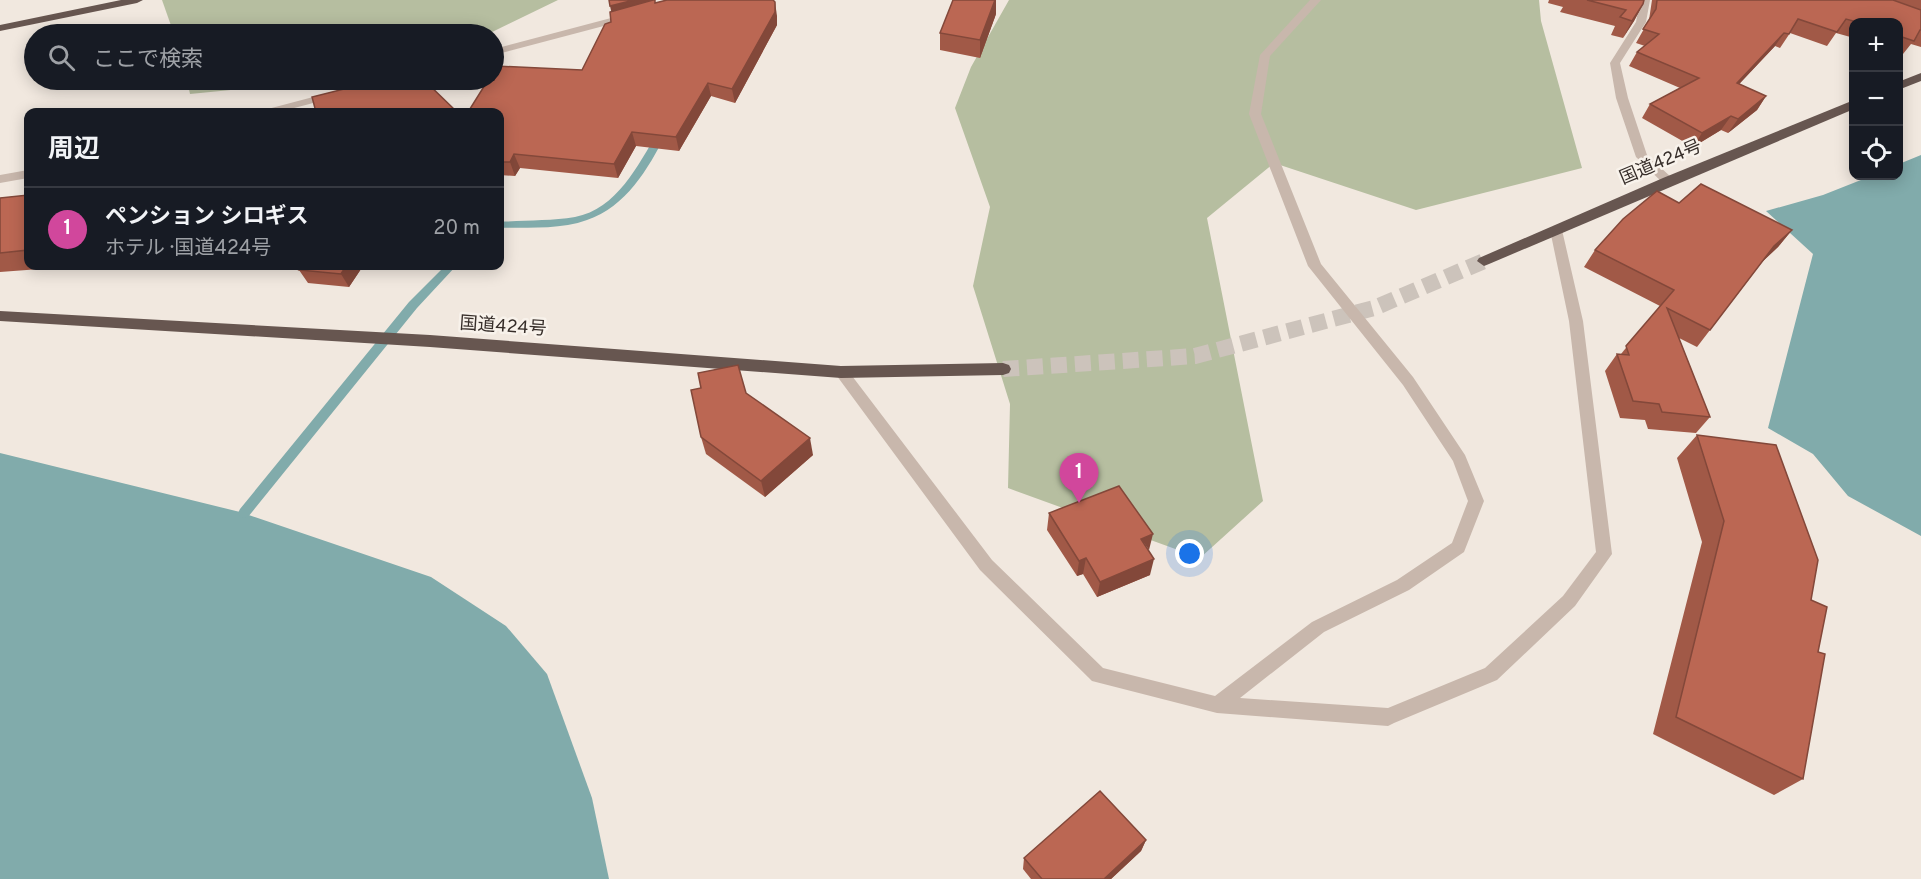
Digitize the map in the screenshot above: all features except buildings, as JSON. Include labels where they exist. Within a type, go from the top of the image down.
[{"type":"highway","points":[[0,28],[137,0]]},
{"type":"highway","points":[[1903,84],[1921,77]]},
{"type":"highway","name":"国道424号","points":[[1484,261],[1849,106]]},
{"type":"highway","name":"国道424号","points":[[0,316],[442,342],[841,372],[1003,369]]},
{"type":"street","points":[[1217,705],[1318,627],[1403,585],[1458,547],[1476,501],[1460,459],[1408,381],[1315,266],[1255,114],[1265,55],[1316,0]]},
{"type":"street","points":[[1645,0],[1641,22],[1615,63],[1622,98],[1642,157],[1668,181]]},
{"type":"street","points":[[504,49],[636,15]]},
{"type":"street","points":[[284,108],[342,93]]},
{"type":"street","points":[[0,179],[24,175]]},
{"type":"street","points":[[841,372],[986,565],[1098,675],[1217,705],[1388,717],[1491,674],[1569,601],[1604,554],[1576,321],[1556,230]]},
{"type":"green space","points":[[162,0],[558,0],[504,26],[504,24],[170,24]]},
{"type":"green space","points":[[1009,0],[1539,0],[1541,21],[1582,168],[1416,210],[1274,163],[1207,218],[1263,501],[1200,558],[1008,488],[1010,404],[973,286],[990,207],[955,108],[971,67]]},
{"type":"green space","points":[[189,90],[231,90],[190,94]]},
{"type":"water","points":[[1921,155],[1921,536],[1848,496],[1813,454],[1768,428],[1813,254],[1766,211],[1823,195],[1861,180],[1903,180],[1903,162]]},
{"type":"water","points":[[0,453],[240,512],[431,577],[506,626],[547,674],[592,798],[609,879],[0,879]]},
{"type":"waterway","points":[[504,225],[583,218],[609,205],[639,172],[661,134]]},
{"type":"waterway","points":[[244,513],[413,305],[447,270]]},
{"type":"tunnel","points":[[1003,369],[1195,356],[1374,308],[1484,261]]},
{"type":"place","name":"ペンション シロギス","points":[[1079,503]]}]
